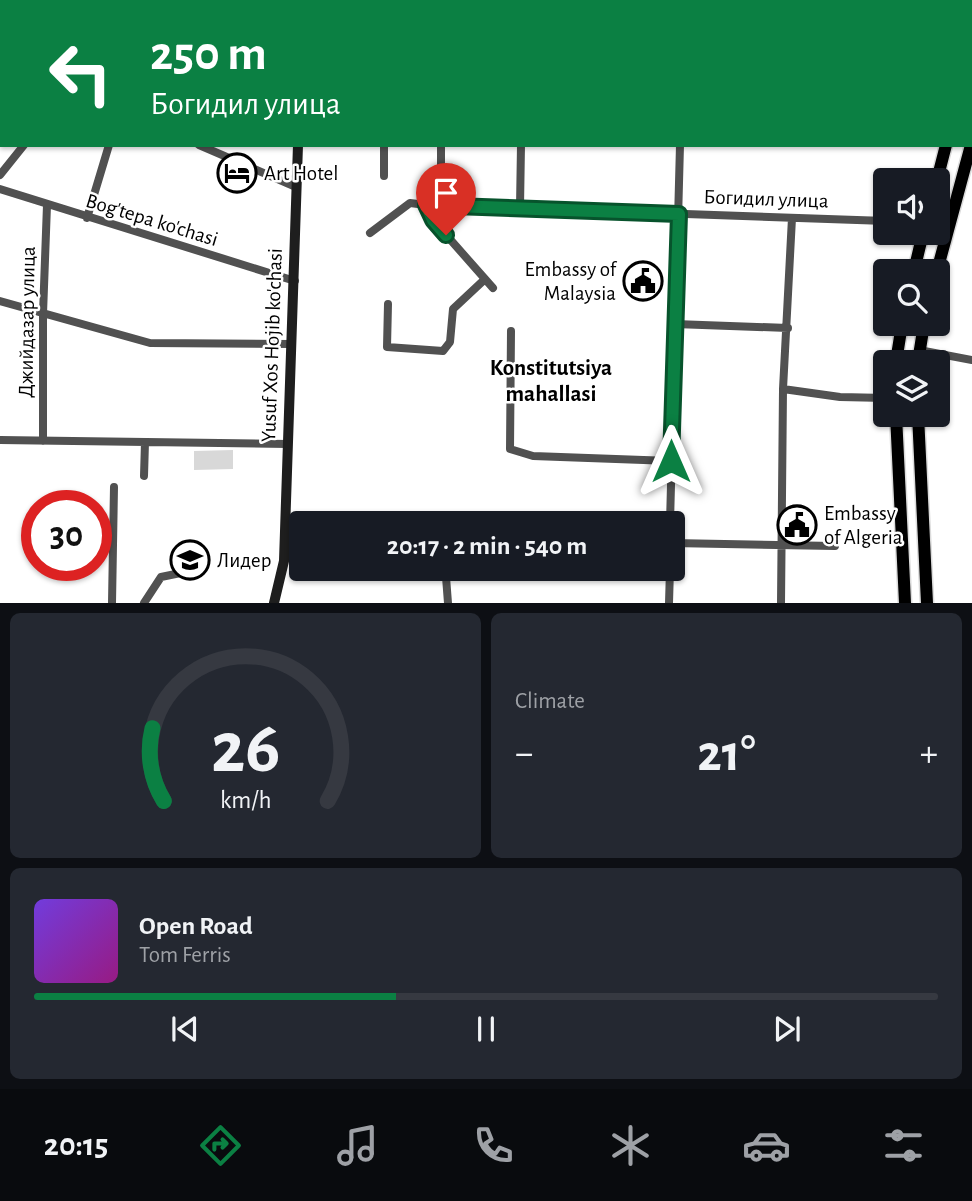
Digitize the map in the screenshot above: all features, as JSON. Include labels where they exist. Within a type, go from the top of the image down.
[{"type":"main road","name":"Yusuf Xos Hojib ko'chasi","points":[[274,603],[283,576],[298,147]]},
{"type":"main road","points":[[940,168],[945,147]]},
{"type":"main road","points":[[940,259],[970,147]]},
{"type":"main road","points":[[897,427],[905,603]]},
{"type":"main road","points":[[919,427],[927,603]]},
{"type":"main road","name":"Yusuf Xos Hojib ko'chasi","points":[[267,603],[284,546]]},
{"type":"street","points":[[0,174],[22,147]]},
{"type":"street","points":[[87,218],[108,147]]},
{"type":"street","points":[[204,147],[296,187]]},
{"type":"street","points":[[384,147],[384,176]]},
{"type":"street","points":[[441,147],[441,175]]},
{"type":"street","points":[[520,207],[521,147]]},
{"type":"street","points":[[670,511],[680,147]]},
{"type":"street","name":"Bog'tepa ko'chasi","points":[[0,189],[295,281]]},
{"type":"street","name":"Богидил улица","points":[[370,233],[410,203],[873,221]]},
{"type":"street","name":"Джийдазар улица","points":[[43,440],[43,314],[47,205]]},
{"type":"street","points":[[426,205],[433,220],[492,288]]},
{"type":"street","points":[[781,603],[783,389],[792,218]]},
{"type":"street","points":[[388,304],[387,347],[443,351],[450,342],[453,309],[484,280]]},
{"type":"street","points":[[0,301],[150,343],[291,344]]},
{"type":"street","points":[[675,324],[788,328]]},
{"type":"street","points":[[511,331],[510,449],[533,456],[671,461]]},
{"type":"street","points":[[950,358],[972,360]]},
{"type":"street","points":[[783,389],[840,397],[873,398]]},
{"type":"street","points":[[0,440],[288,444]]},
{"type":"street","points":[[144,476],[145,442]]},
{"type":"street","points":[[112,603],[114,487]]},
{"type":"street","points":[[685,543],[835,546]]},
{"type":"street","points":[[144,603],[161,577],[195,570],[198,546]]},
{"type":"street","points":[[446,581],[448,603]]},
{"type":"street","points":[[669,603],[670,581]]},
{"type":"shaded area","points":[[233,450],[233,469],[194,470],[194,451]]},
{"type":"place","name":"Art Hotel","points":[[237,173]]},
{"type":"place","name":"Embassy of Malaysia","points":[[643,281]]},
{"type":"place","name":"Embassy of Algeria","points":[[797,525]]},
{"type":"place","name":"Лидер","points":[[190,560]]},
{"type":"district","name":"Konstitutsiya mahallasi","points":[[551,381]]},
{"type":"route","points":[[446,235],[433,220],[426,205],[679,214],[671,461]]}]
